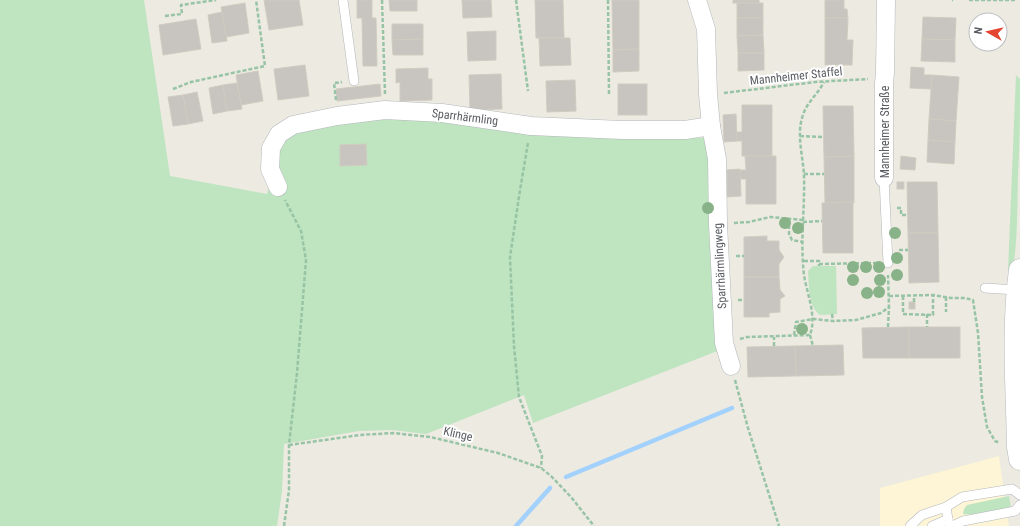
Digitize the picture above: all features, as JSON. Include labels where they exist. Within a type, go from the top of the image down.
[{"type":"main road","points":[[1013,452],[1018,447],[1016,334],[1019,280]]},
{"type":"street","name":"Sparrhärmlingweg","points":[[697,0],[706,29],[708,94],[711,126],[717,159],[718,224],[724,343],[731,366]]},
{"type":"street","name":"Mannheimer Straße","points":[[884,178],[886,0]]},
{"type":"street","name":"Sparrhärmling","points":[[278,187],[270,169],[271,148],[279,134],[293,125],[337,116],[385,110],[442,113],[531,126],[622,130],[685,130],[711,126]]},
{"type":"lane","points":[[343,0],[354,81]]},
{"type":"lane","name":"Mannheimer Straße","points":[[884,178],[888,263]]},
{"type":"lane","points":[[985,288],[1019,280]]},
{"type":"lane","points":[[910,526],[922,515],[946,506],[962,497],[1012,489],[1020,495]]},
{"type":"lane","points":[[932,526],[950,524],[1015,511],[1020,505]]},
{"type":"lane","points":[[946,506],[950,524]]},
{"type":"path","points":[[165,16],[182,14],[181,5],[216,0]]},
{"type":"path","points":[[173,89],[191,82],[265,66],[256,0]]},
{"type":"path","points":[[382,0],[384,77]]},
{"type":"path","points":[[516,0],[528,91]]},
{"type":"path","points":[[608,0],[609,95]]},
{"type":"path","points":[[969,0],[1015,0]]},
{"type":"path","name":"Mannheimer Staffel","points":[[708,94],[824,82],[885,78]]},
{"type":"path","points":[[337,116],[334,83],[354,81]]},
{"type":"path","points":[[813,346],[810,335],[813,319],[804,274],[804,174],[800,136],[802,116],[824,82]]},
{"type":"path","points":[[531,126],[510,257],[514,346],[519,396],[542,456],[540,468]]},
{"type":"path","points":[[800,136],[824,137]]},
{"type":"path","points":[[804,174],[824,174]]},
{"type":"path","points":[[278,187],[301,231],[306,260],[289,445],[289,490],[284,526]]},
{"type":"path","points":[[901,215],[908,215]]},
{"type":"path","points":[[718,224],[750,222],[770,217],[803,221],[822,221]]},
{"type":"path","points":[[789,219],[789,234],[792,240],[803,242]]},
{"type":"path","points":[[902,250],[908,250]]},
{"type":"path","points":[[804,261],[819,261],[819,265],[888,263],[888,327]]},
{"type":"path","points":[[889,296],[933,295],[973,300],[978,333],[982,397],[987,427],[995,441],[1013,452]]},
{"type":"path","points":[[903,296],[903,314],[933,314],[933,295]]},
{"type":"path","points":[[914,296],[914,302]]},
{"type":"path","points":[[946,297],[946,312]]},
{"type":"path","points":[[794,335],[796,322],[813,319],[833,321],[863,319],[881,313],[889,307]]},
{"type":"path","points":[[832,314],[833,321]]},
{"type":"path","points":[[927,314],[927,327]]},
{"type":"path","points":[[747,337],[810,335]]},
{"type":"path","points":[[774,337],[774,346]]},
{"type":"path","points":[[731,366],[748,428],[779,526]]},
{"type":"path","name":"Klinge","points":[[289,445],[360,435],[400,434],[430,437],[498,453],[540,468],[552,476],[594,526]]},
{"type":"shaded area","points":[[999,456],[1009,526],[880,526],[880,488]]},
{"type":"green space","points":[[0,0],[144,0],[170,176],[267,194],[281,142],[294,129],[388,113],[622,136],[708,138],[720,350],[533,423],[524,395],[426,434],[393,430],[359,431],[284,444],[282,491],[277,526],[0,526]]},
{"type":"green space","points":[[1016,75],[1020,79],[1020,138],[1017,222],[1013,269],[1008,271]]},
{"type":"green space","points":[[813,266],[836,266],[837,314],[820,315],[813,306],[809,288],[808,271]]},
{"type":"green space","points":[[1009,496],[1011,508],[975,515],[963,514],[967,505]]},
{"type":"building","points":[[264,0],[299,0],[303,25],[269,30]]},
{"type":"building","points":[[357,0],[372,0],[372,18],[376,18],[377,66],[363,66],[362,18],[357,18]]},
{"type":"building","points":[[389,0],[417,0],[417,11],[390,11]]},
{"type":"building","points":[[462,0],[491,0],[492,17],[463,18]]},
{"type":"building","points":[[535,0],[563,0],[564,38],[536,38]]},
{"type":"building","points":[[612,0],[639,0],[639,49],[613,50]]},
{"type":"building","points":[[733,0],[759,0],[759,3],[733,3]]},
{"type":"building","points":[[825,0],[844,0],[844,9],[847,9],[848,18],[825,18]]},
{"type":"building","points":[[245,3],[249,33],[226,37],[221,7]]},
{"type":"building","points":[[737,3],[763,3],[763,18],[737,18]]},
{"type":"building","points":[[222,12],[227,41],[212,43],[208,15]]},
{"type":"building","points":[[923,17],[956,18],[955,40],[922,39]]},
{"type":"building","points":[[737,18],[763,18],[763,35],[737,36]]},
{"type":"building","points":[[825,18],[848,18],[847,40],[853,40],[852,65],[825,65]]},
{"type":"building","points":[[196,19],[201,49],[163,55],[159,25]]},
{"type":"building","points":[[392,24],[423,24],[423,39],[392,40]]},
{"type":"building","points":[[496,31],[496,60],[468,61],[467,32]]},
{"type":"building","points":[[763,35],[764,53],[738,53],[737,36]]},
{"type":"building","points":[[539,38],[570,38],[571,65],[540,66]]},
{"type":"building","points":[[423,39],[423,55],[393,55],[392,40]]},
{"type":"building","points":[[922,39],[955,40],[955,62],[921,61]]},
{"type":"building","points":[[639,49],[639,71],[613,72],[613,50]]},
{"type":"building","points":[[738,53],[764,53],[764,70],[738,71]]},
{"type":"building","points":[[305,65],[309,96],[278,100],[274,69]]},
{"type":"building","points":[[911,67],[924,68],[924,75],[932,75],[931,89],[910,88]]},
{"type":"building","points":[[428,68],[428,79],[432,79],[432,100],[400,101],[400,82],[396,83],[396,69]]},
{"type":"building","points":[[258,71],[263,101],[241,105],[236,75]]},
{"type":"building","points":[[501,74],[502,109],[470,110],[469,75]]},
{"type":"building","points":[[932,75],[959,77],[956,121],[929,119]]},
{"type":"building","points":[[575,80],[576,111],[547,112],[546,81]]},
{"type":"building","points":[[237,83],[242,109],[227,111],[223,85]]},
{"type":"building","points":[[380,84],[381,96],[337,101],[336,89]]},
{"type":"building","points":[[618,84],[647,84],[647,115],[618,115]]},
{"type":"building","points":[[223,85],[227,111],[213,114],[209,88]]},
{"type":"building","points":[[197,92],[203,121],[188,124],[183,95]]},
{"type":"building","points":[[183,95],[188,124],[173,126],[168,97]]},
{"type":"building","points":[[742,105],[772,105],[772,156],[742,156],[742,141],[732,141],[732,132],[742,132]]},
{"type":"building","points":[[823,106],[853,106],[854,156],[824,157]]},
{"type":"building","points":[[736,114],[737,141],[724,142],[723,115]]},
{"type":"building","points":[[929,119],[956,121],[955,142],[928,140]]},
{"type":"building","points":[[928,140],[955,142],[954,164],[927,162]]},
{"type":"building","points":[[366,144],[367,165],[340,166],[340,145]]},
{"type":"building","points":[[745,156],[776,156],[776,204],[746,204],[746,179],[736,179],[736,170],[746,170]]},
{"type":"building","points":[[854,156],[854,203],[825,203],[824,157]]},
{"type":"building","points":[[901,156],[916,158],[915,170],[900,169]]},
{"type":"building","points":[[740,169],[741,196],[727,197],[727,170]]},
{"type":"building","points":[[897,182],[904,182],[904,189],[897,189]]},
{"type":"building","points":[[907,182],[937,182],[938,233],[908,233]]},
{"type":"building","points":[[853,202],[853,253],[823,253],[822,203]]},
{"type":"building","points":[[908,233],[938,233],[939,282],[909,283]]},
{"type":"building","points":[[767,236],[767,241],[779,241],[779,250],[784,257],[779,264],[779,277],[744,277],[744,237]]},
{"type":"building","points":[[744,277],[779,277],[780,290],[785,296],[780,299],[780,312],[769,313],[769,317],[744,317]]},
{"type":"building","points":[[909,302],[915,302],[915,309],[909,309]]},
{"type":"building","points":[[909,327],[909,358],[863,358],[862,328]]},
{"type":"building","points":[[909,327],[960,327],[960,358],[909,358]]},
{"type":"building","points":[[843,345],[844,375],[796,376],[795,346]]},
{"type":"building","points":[[795,346],[796,376],[748,377],[747,347]]},
{"type":"waterway","points":[[566,477],[732,408]]},
{"type":"waterway","points":[[516,526],[550,488]]}]
